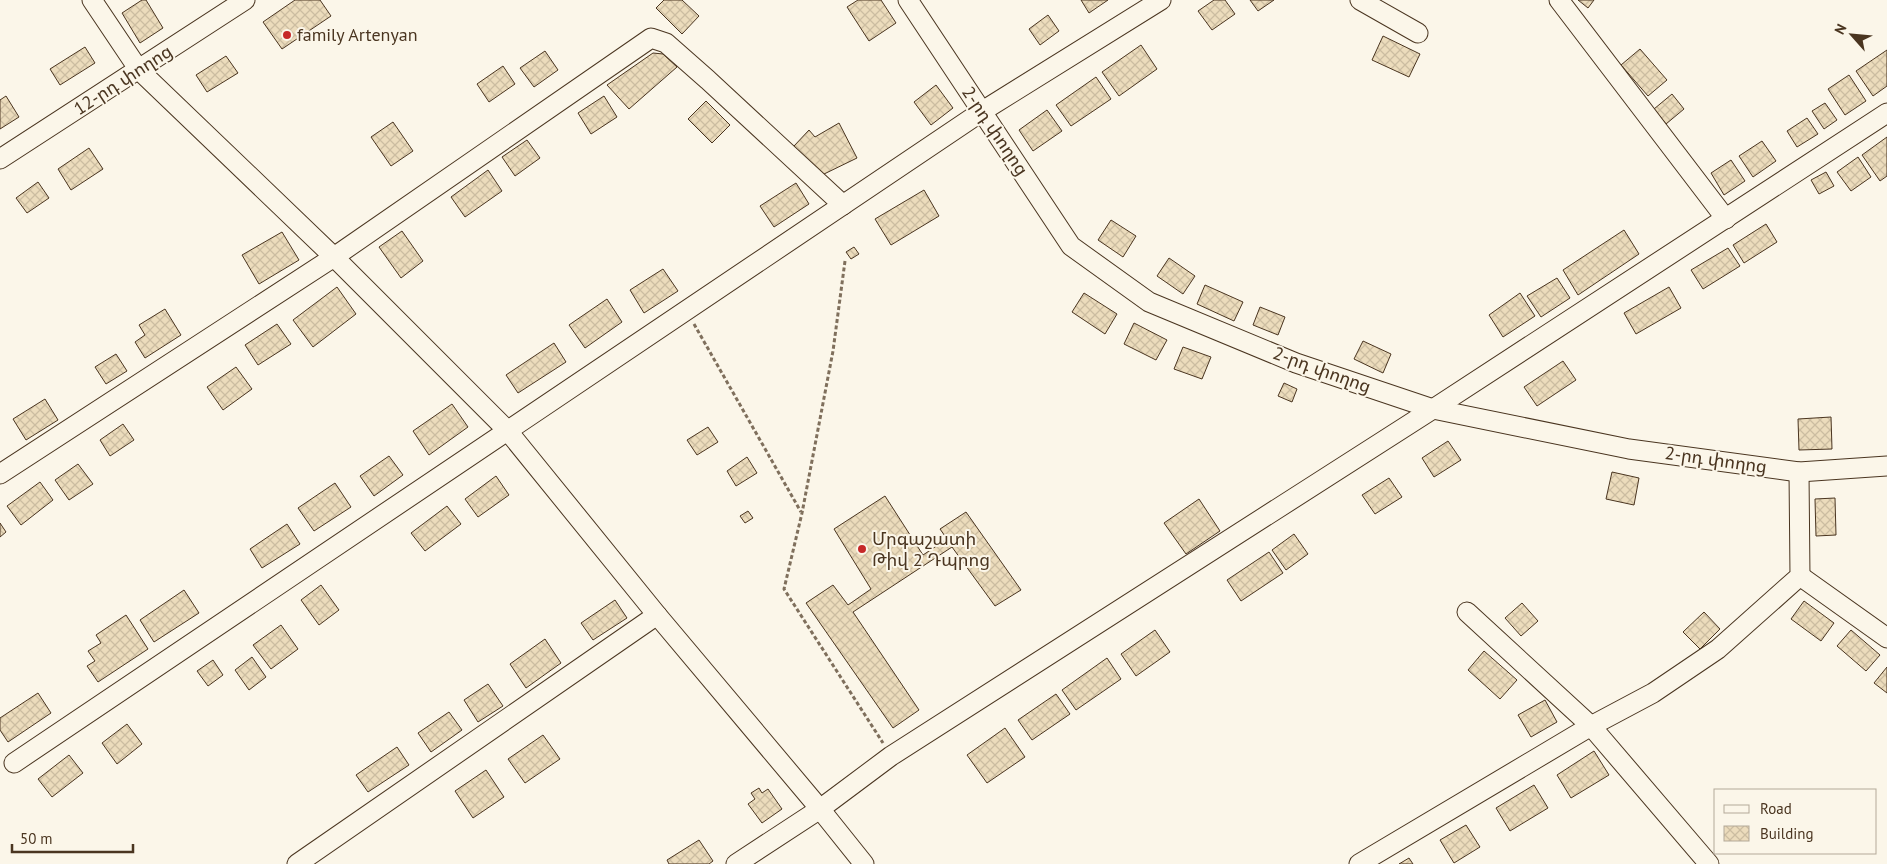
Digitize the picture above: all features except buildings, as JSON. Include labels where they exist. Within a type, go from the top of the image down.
[{"type":"street","points":[[92,0],[139,70],[334,257],[507,430],[657,615],[864,864]]},
{"type":"street","name":"12-րդ փողոց","points":[[0,159],[245,0]]},
{"type":"street","name":"2-րդ փողոց","points":[[908,0],[1071,246],[1149,302],[1296,363],[1433,409],[1629,449],[1799,472],[1887,466]]},
{"type":"street","points":[[14,763],[981,112],[1161,0]]},
{"type":"street","points":[[1360,0],[1418,33]]},
{"type":"street","points":[[1558,0],[1726,219]]},
{"type":"street","points":[[0,474],[334,257],[651,38],[666,44],[708,80],[843,205]]},
{"type":"street","points":[[736,864],[820,809],[891,756],[1433,409],[1887,113]]},
{"type":"street","points":[[1358,864],[1591,726],[1653,693],[1718,649],[1800,576],[1799,472]]},
{"type":"street","points":[[1800,576],[1887,638]]},
{"type":"street","points":[[1467,612],[1591,726],[1709,864]]},
{"type":"street","points":[[297,864],[657,615]]},
{"type":"path","points":[[845,261],[833,351],[802,513],[784,589],[891,756]]},
{"type":"path","points":[[686,310],[802,513]]},
{"type":"place","name":"family Artenyan","points":[[287,35]]},
{"type":"place","name":"Մրգաշատի Թիվ 2 Դպրոց","points":[[862,549]]}]
